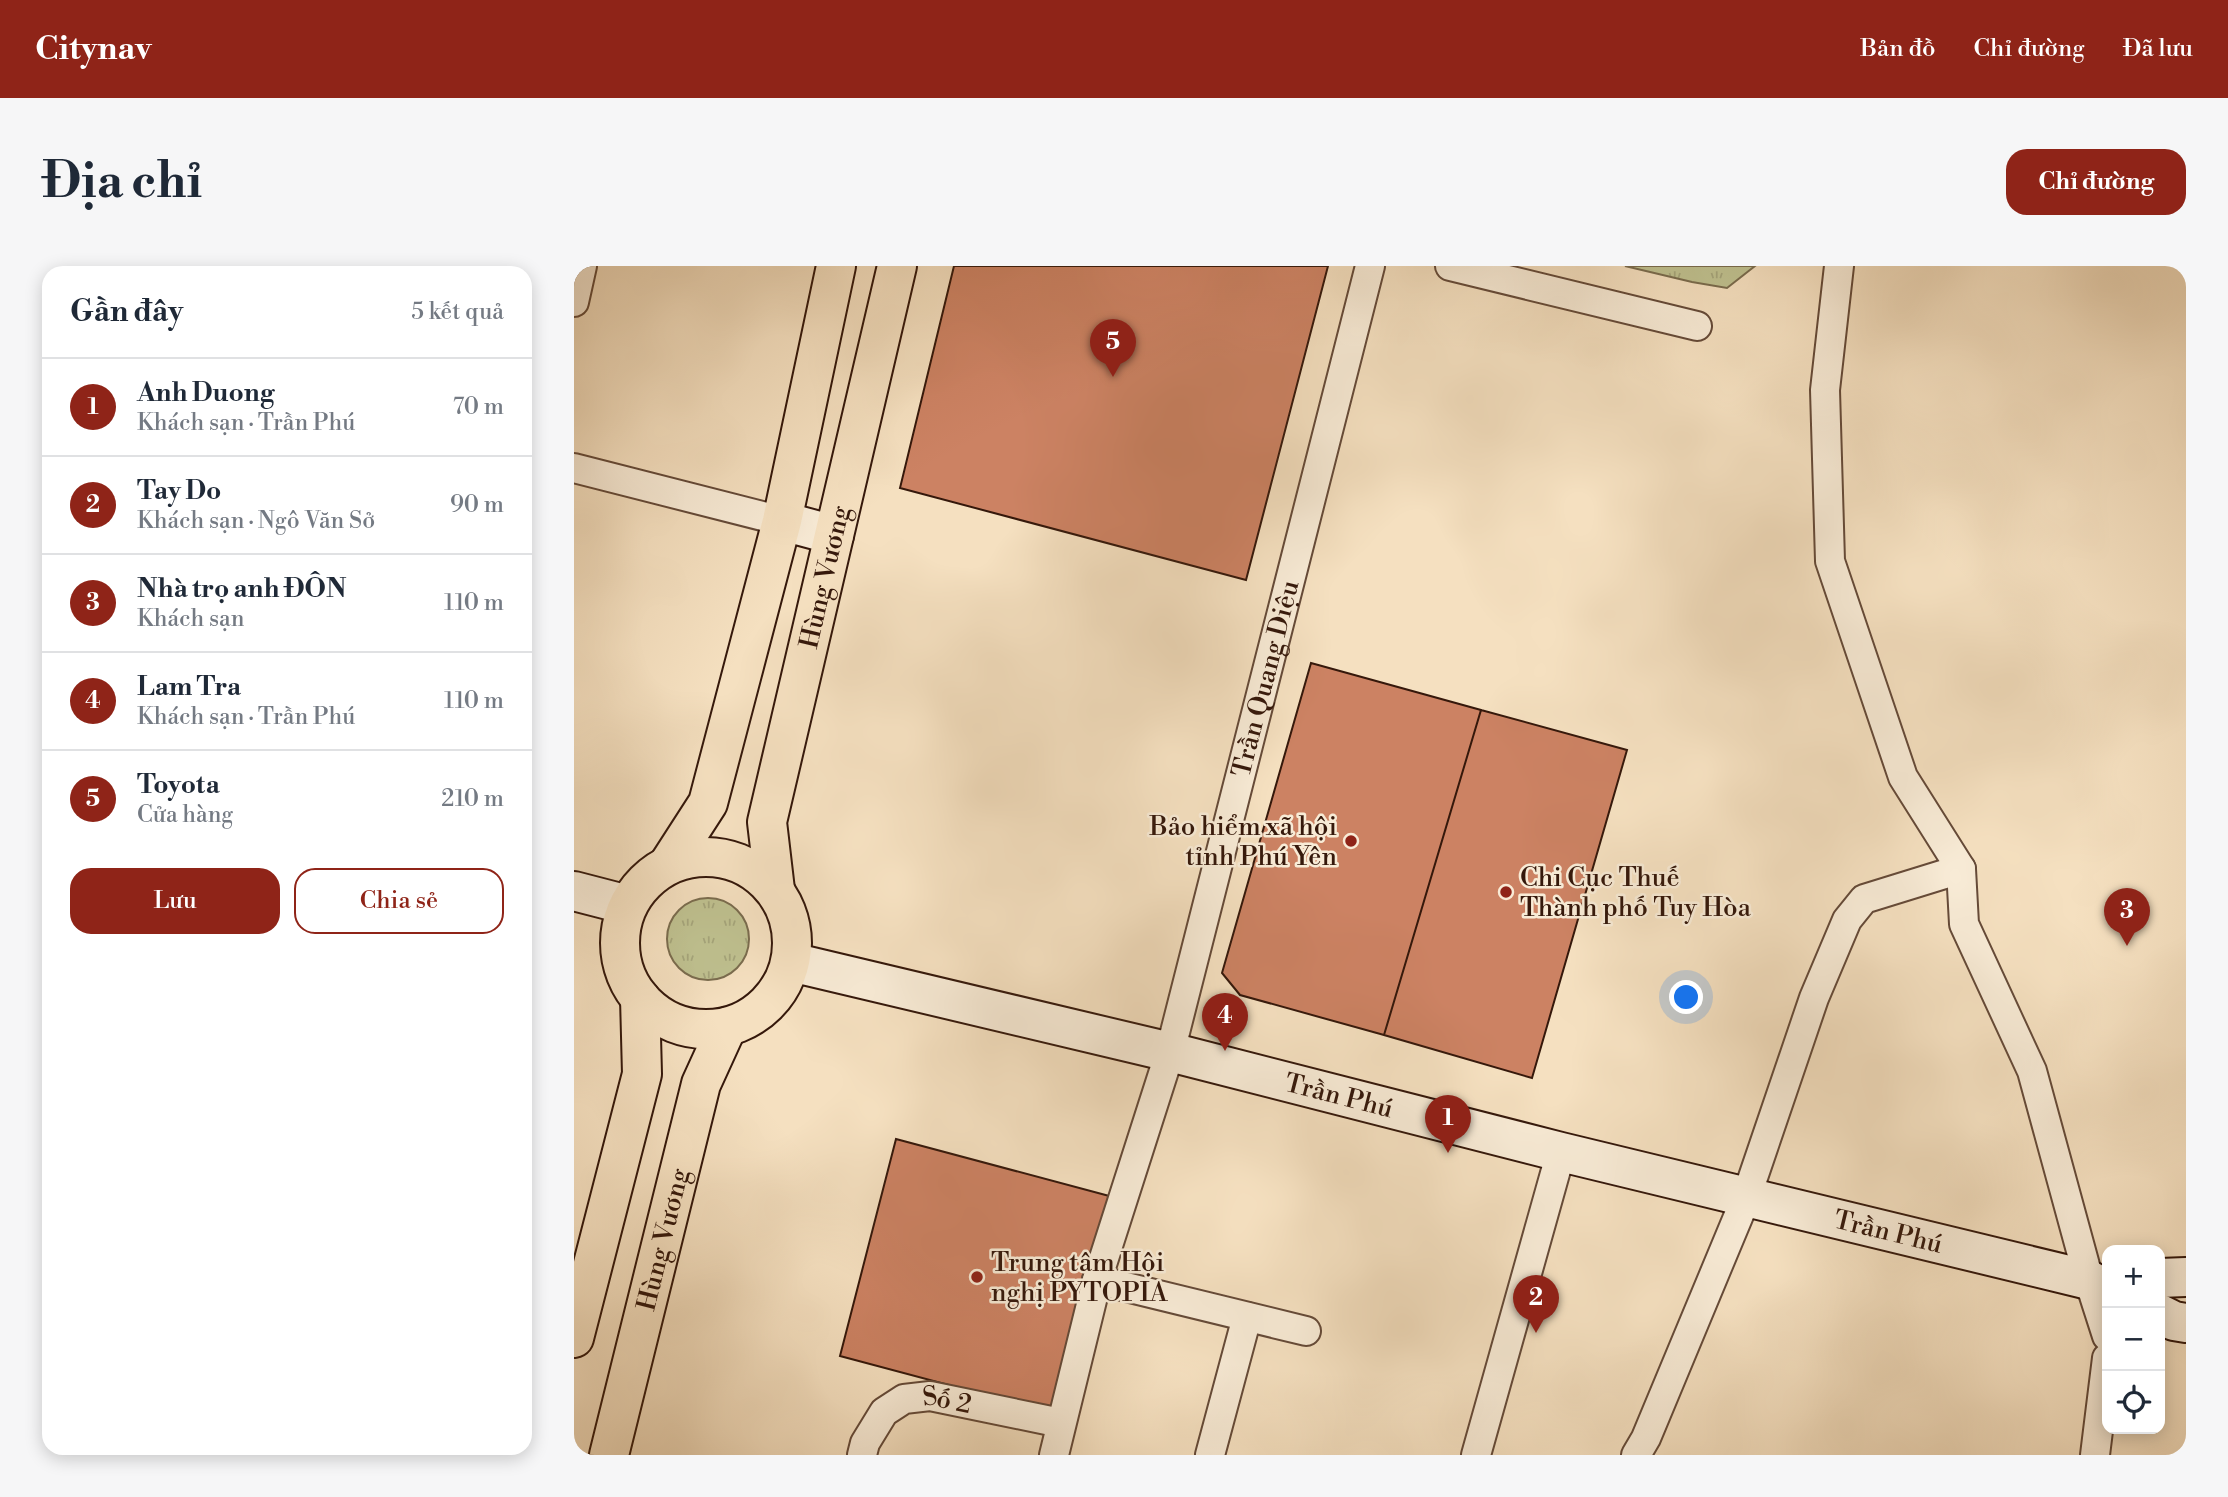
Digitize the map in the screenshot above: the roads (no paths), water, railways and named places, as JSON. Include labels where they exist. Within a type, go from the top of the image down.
[{"type":"main road","name":"Hùng Vương","points":[[668,865],[708,803],[782,521],[836,266]]},
{"type":"main road","name":"Hùng Vương","points":[[775,890],[767,822],[897,266]]},
{"type":"main road","points":[[782,521],[834,535]]},
{"type":"main road","points":[[696,857],[726,858],[753,870],[775,890],[787,912],[793,937],[791,962],[782,984],[768,1003],[749,1018],[727,1027],[704,1029],[680,1025],[658,1014],[640,998],[626,975],[620,948],[621,926],[628,905],[647,879],[668,865],[696,857]]},
{"type":"main road","points":[[574,891],[628,905]]},
{"type":"main road","name":"Trần Phú","points":[[791,962],[1170,1052],[1746,1198],[2101,1283]]},
{"type":"main road","points":[[574,1338],[581,1287],[642,1074],[640,998]]},
{"type":"main road","name":"Hùng Vương","points":[[609,1455],[701,1084],[727,1027]]},
{"type":"main road","points":[[2165,1278],[2186,1278]]},
{"type":"main road","points":[[2165,1316],[2186,1323]]},
{"type":"street","points":[[574,302],[582,266]]},
{"type":"street","name":"Trần Quang Diệu","points":[[1054,1455],[1097,1280],[1170,1052],[1370,266]]},
{"type":"street","points":[[1450,266],[1697,326]]},
{"type":"street","points":[[1839,266],[1825,390],[1830,561],[1903,778],[1961,869],[1964,924],[2032,1071],[2101,1283],[2104,1308]]},
{"type":"street","points":[[574,468],[782,521]]},
{"type":"street","points":[[1636,1455],[1646,1438],[1746,1198],[1814,998],[1847,920],[1864,899],[1961,869]]},
{"type":"street","points":[[1476,1455],[1561,1152]]},
{"type":"street","points":[[1097,1280],[1306,1331]]},
{"type":"street","points":[[1210,1455],[1247,1317]]},
{"type":"street","points":[[2095,1455],[2105,1371]]},
{"type":"street","name":"Số 2","points":[[862,1455],[865,1443],[884,1412],[904,1399],[930,1396],[1060,1423]]},
{"type":"place","name":"Toyota","points":[[1113,377]]},
{"type":"place","name":"Bảo hiểm xã hội tỉnh Phú Yên","points":[[1351,841]]},
{"type":"place","name":"Chi Cục Thuế Thành phố Tuy Hòa","points":[[1506,892]]},
{"type":"place","name":"Nhà trọ anh ĐÔN","points":[[2127,946]]},
{"type":"place","name":"Lam Tra","points":[[1225,1051]]},
{"type":"place","name":"Anh Duong","points":[[1448,1153]]},
{"type":"place","name":"Trung tâm Hội nghị PYTOPIA","points":[[977,1277]]},
{"type":"place","name":"Tay Do","points":[[1536,1333]]}]
